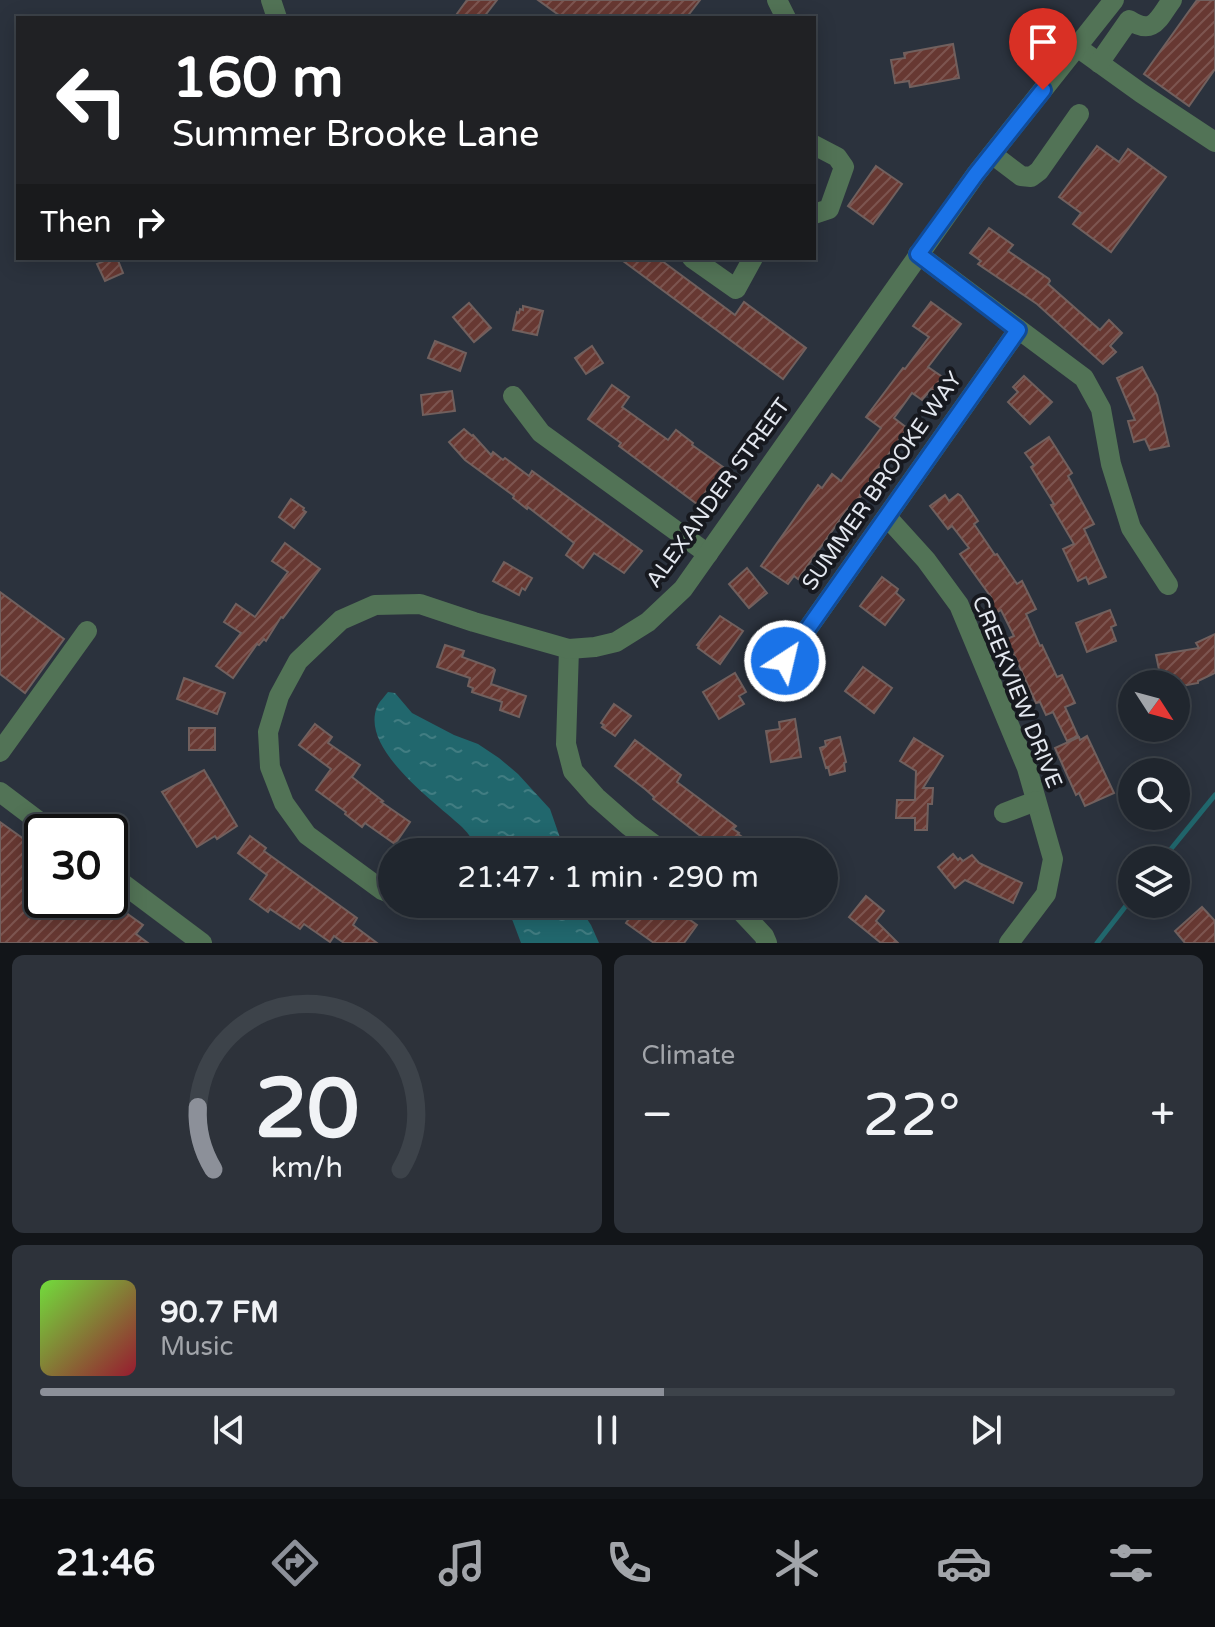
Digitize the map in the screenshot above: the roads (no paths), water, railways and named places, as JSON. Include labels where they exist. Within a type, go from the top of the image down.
[{"type":"street","points":[[1112,3],[1129,20],[1149,27],[1172,0]]},
{"type":"street","name":"ALEXANDER STREET","points":[[378,887],[307,835],[284,803],[270,767],[268,732],[279,696],[298,661],[341,620],[375,605],[420,604],[569,649],[616,642],[648,622],[683,589],[918,254],[992,154],[1112,3]]},
{"type":"street","points":[[1099,63],[1129,20]]},
{"type":"street","points":[[1077,47],[1215,142]]},
{"type":"street","points":[[992,154],[1021,176],[1031,177],[1039,171],[1079,114]]},
{"type":"street","points":[[816,146],[837,157],[844,167],[829,209],[816,213]]},
{"type":"street","points":[[918,254],[1084,378],[1101,409],[1111,464],[1131,528],[1168,585]]},
{"type":"street","points":[[695,260],[736,289],[752,260]]},
{"type":"street","name":"SUMMER BROOKE WAY","points":[[785,661],[1018,330]]},
{"type":"street","points":[[513,396],[541,433],[708,554]]},
{"type":"street","name":"CREEKVIEW DRIVE","points":[[887,517],[926,560],[959,605],[1027,768],[1053,859],[1046,894],[1009,943]]},
{"type":"street","points":[[0,752],[87,631]]},
{"type":"street","points":[[569,649],[566,744],[573,771],[596,797],[645,838]]},
{"type":"street","points":[[0,792],[29,814]]},
{"type":"street","points":[[1004,813],[1036,801]]},
{"type":"street","points":[[128,888],[202,943]]},
{"type":"street","points":[[747,918],[767,943]]},
{"type":"water","points":[[388,692],[395,693],[412,713],[478,744],[499,758],[550,809],[560,838],[471,838],[418,789],[389,757],[379,740],[375,723],[381,701]]},
{"type":"water","points":[[586,918],[599,943],[521,943],[512,919]]},
{"type":"waterway","points":[[1173,846],[1215,795]]},
{"type":"waterway","points":[[1097,943],[1118,916]]}]
